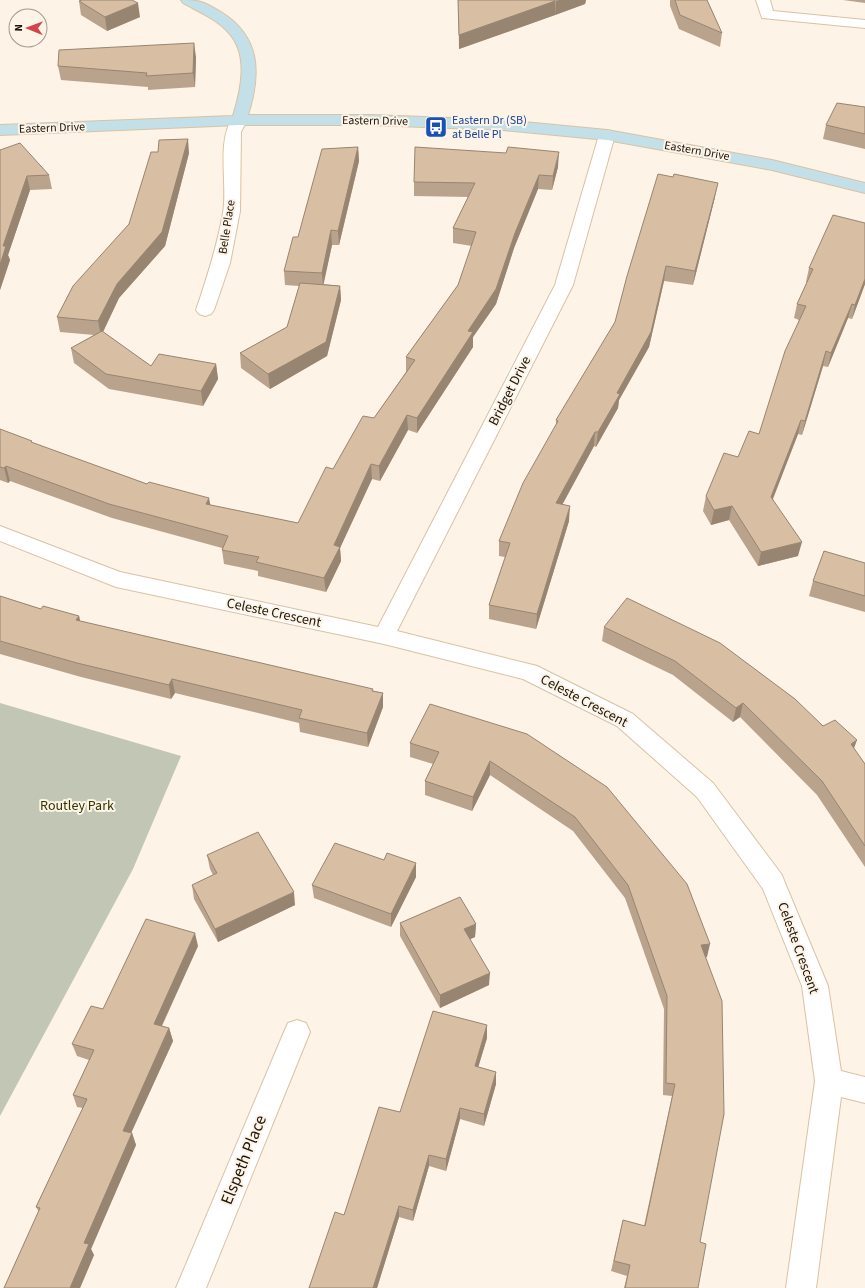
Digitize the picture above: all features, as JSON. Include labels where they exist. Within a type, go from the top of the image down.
[{"type":"street","points":[[188,0],[223,20],[237,32],[246,46],[249,68],[246,101],[239,120]]},
{"type":"street","points":[[763,0],[767,15],[865,24]]},
{"type":"street","name":"Eastern Drive","points":[[0,130],[239,120],[371,120],[503,125],[608,135],[772,165],[865,188]]},
{"type":"street","name":"Belle Place","points":[[205,310],[221,263],[232,211],[233,132],[239,120]]},
{"type":"street","name":"Bridget Drive","points":[[384,636],[564,285],[608,135]]},
{"type":"street","name":"Celeste Crescent","points":[[0,533],[116,579],[384,636],[529,672],[625,720],[705,790],[773,883],[815,986],[829,1081],[801,1288]]},
{"type":"street","name":"Elspeth Place","points":[[191,1288],[297,1032]]},
{"type":"street","points":[[829,1081],[865,1090]]},
{"type":"green space","name":"Routley Park","points":[[0,703],[181,756],[133,869],[0,1116]]},
{"type":"building","points":[[132,0],[138,3],[105,17],[79,1]]},
{"type":"building","points":[[458,0],[555,0],[555,1],[459,35]]},
{"type":"building","points":[[675,0],[707,0],[722,33],[680,15]]},
{"type":"building","points":[[194,43],[193,73],[146,76],[147,73],[58,66],[59,50]]},
{"type":"building","points":[[837,103],[865,107],[865,134],[826,125]]},
{"type":"building","points":[[188,139],[162,232],[117,284],[98,321],[57,317],[73,286],[129,224],[151,152],[158,152],[159,140]]},
{"type":"building","points":[[20,143],[49,175],[27,176],[3,246],[6,246],[0,265],[0,150]]},
{"type":"building","points":[[358,147],[338,231],[331,230],[322,273],[284,271],[293,237],[298,237],[322,149]]},
{"type":"building","points":[[415,147],[506,153],[508,147],[559,152],[553,176],[539,175],[515,233],[496,289],[468,331],[473,332],[417,418],[407,415],[379,466],[371,464],[334,545],[340,547],[324,578],[256,562],[259,557],[222,550],[228,536],[109,504],[6,466],[4,468],[0,467],[0,429],[32,441],[31,442],[147,484],[149,482],[209,498],[206,504],[298,523],[326,467],[333,469],[363,416],[374,418],[415,360],[406,357],[458,285],[476,232],[453,228],[475,183],[414,182]]},
{"type":"building","points":[[658,174],[673,177],[674,174],[718,183],[695,271],[666,266],[651,332],[617,393],[620,394],[598,432],[595,432],[556,503],[570,506],[537,614],[489,605],[510,543],[499,541],[523,483],[558,421],[556,420],[615,322],[627,276]]},
{"type":"building","points":[[833,215],[865,223],[865,279],[855,305],[852,304],[831,353],[826,351],[805,421],[801,420],[771,497],[802,542],[761,552],[732,506],[714,510],[706,496],[724,453],[738,457],[749,431],[759,434],[785,351],[806,306],[797,304],[813,269],[809,268]]},
{"type":"building","points":[[300,283],[340,286],[326,342],[268,374],[240,353],[287,327]]},
{"type":"building","points":[[102,331],[151,366],[159,354],[216,364],[201,391],[106,374],[71,348]]},
{"type":"building","points":[[824,551],[865,563],[865,596],[813,581]]},
{"type":"building","points":[[0,596],[41,609],[43,606],[79,616],[76,620],[373,689],[372,691],[383,693],[367,733],[299,718],[302,710],[172,679],[169,685],[77,663],[0,641]]},
{"type":"building","points":[[627,598],[720,643],[795,699],[823,726],[835,720],[857,740],[851,744],[865,764],[865,846],[822,781],[743,703],[736,708],[675,661],[604,627]]},
{"type":"building","points":[[430,704],[527,734],[607,787],[687,884],[710,944],[701,945],[722,1001],[724,1114],[700,1242],[706,1244],[698,1288],[625,1288],[630,1265],[614,1261],[623,1220],[645,1226],[675,1084],[666,1083],[667,996],[628,885],[575,817],[490,761],[473,797],[425,781],[439,752],[410,743]]},
{"type":"building","points":[[258,832],[294,892],[215,929],[192,885],[217,873],[207,855]]},
{"type":"building","points":[[335,843],[384,860],[387,853],[416,863],[391,914],[312,885]]},
{"type":"building","points":[[460,897],[476,924],[464,929],[490,973],[440,995],[400,923]]},
{"type":"building","points":[[146,919],[195,933],[154,1024],[169,1028],[123,1131],[132,1133],[84,1243],[89,1244],[70,1288],[4,1288],[40,1208],[36,1207],[87,1099],[73,1095],[94,1050],[72,1044],[91,1006],[103,1009]]},
{"type":"building","points":[[433,1011],[487,1025],[475,1066],[496,1072],[484,1114],[460,1108],[446,1159],[429,1155],[413,1210],[399,1206],[373,1288],[309,1288],[335,1212],[344,1215],[379,1107],[400,1112]]},
{"type":"place","name":"Eastern Dr (SB) at Belle Pl","points":[[436,127]]}]
